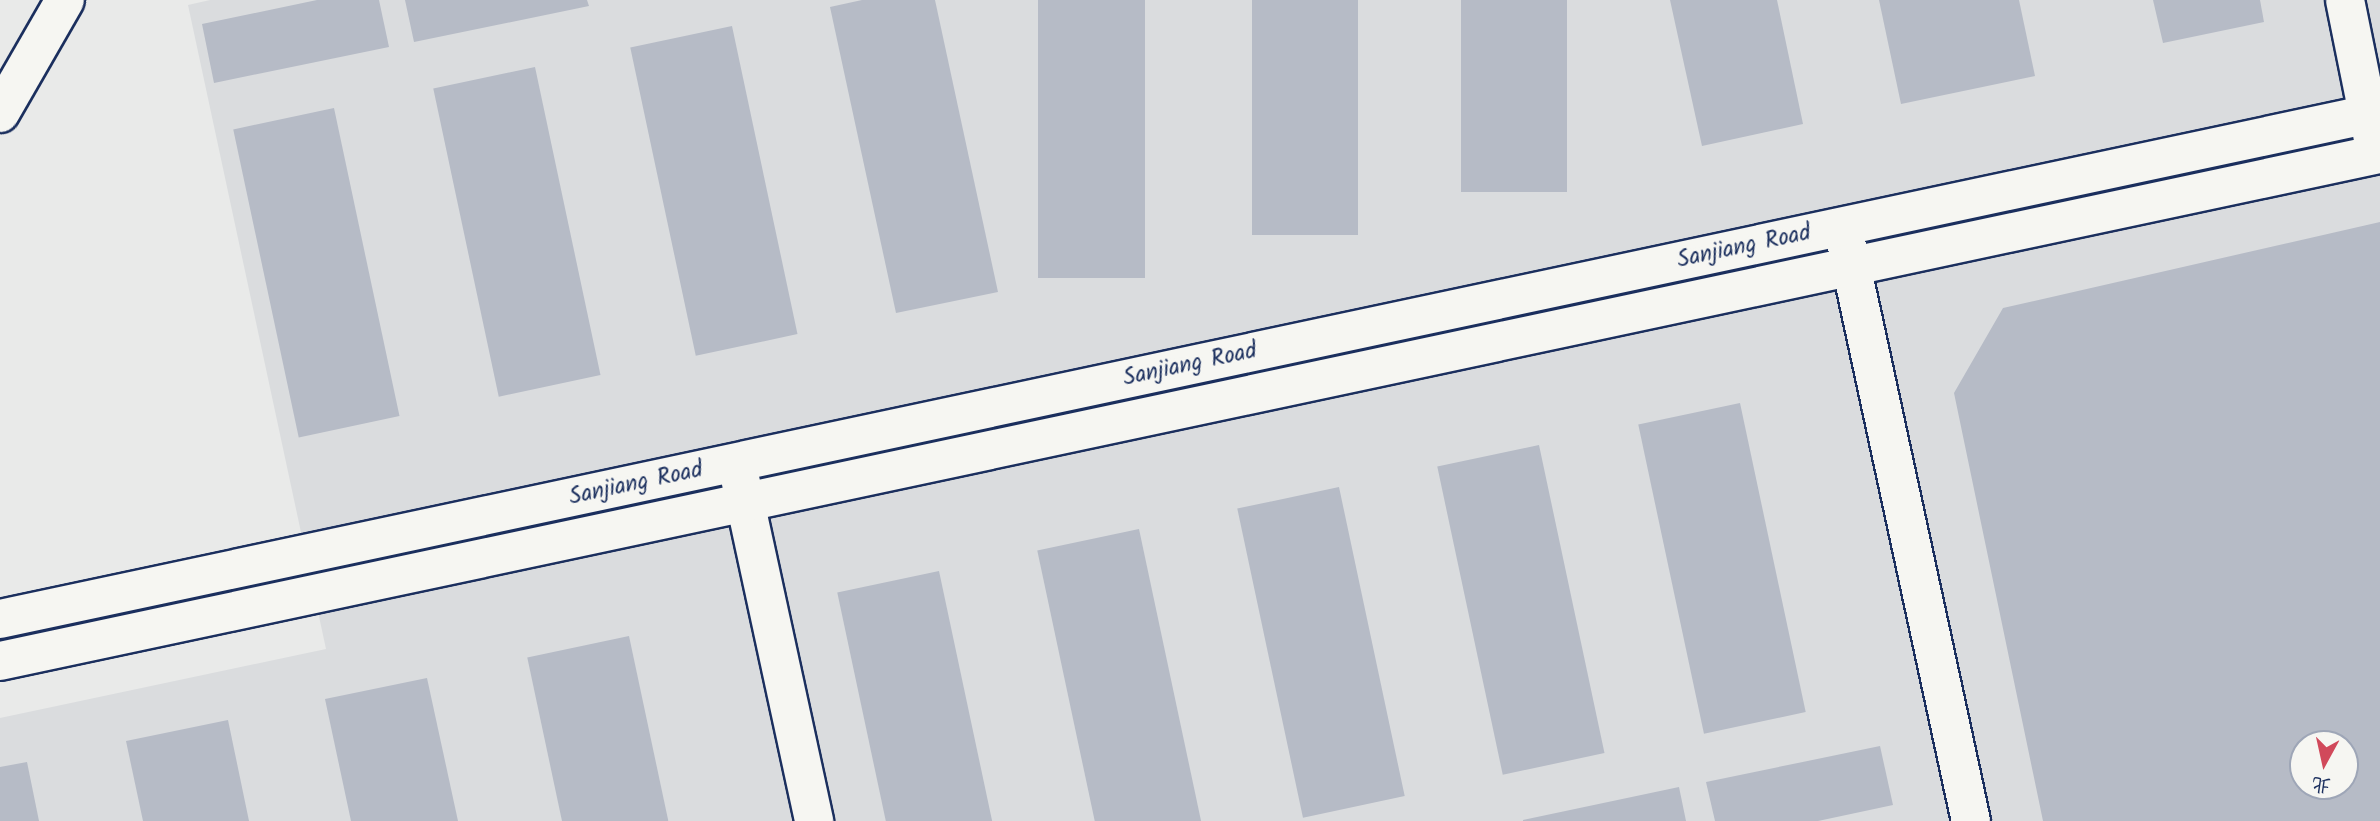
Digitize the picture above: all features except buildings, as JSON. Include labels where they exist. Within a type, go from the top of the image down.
[{"type":"street","points":[[0,113],[65,0]]},
{"type":"street","points":[[2345,0],[2374,113],[2378,154]]},
{"type":"street","name":"Sanjiang Road","points":[[0,619],[2374,113]]},
{"type":"street","name":"Sanjiang Road","points":[[0,661],[2378,154]]},
{"type":"street","points":[[1842,226],[1971,821]]},
{"type":"street","points":[[737,462],[814,821]]},
{"type":"shaded area","points":[[210,0],[2380,0],[2380,821],[0,821],[0,718],[326,649],[188,5]]}]
